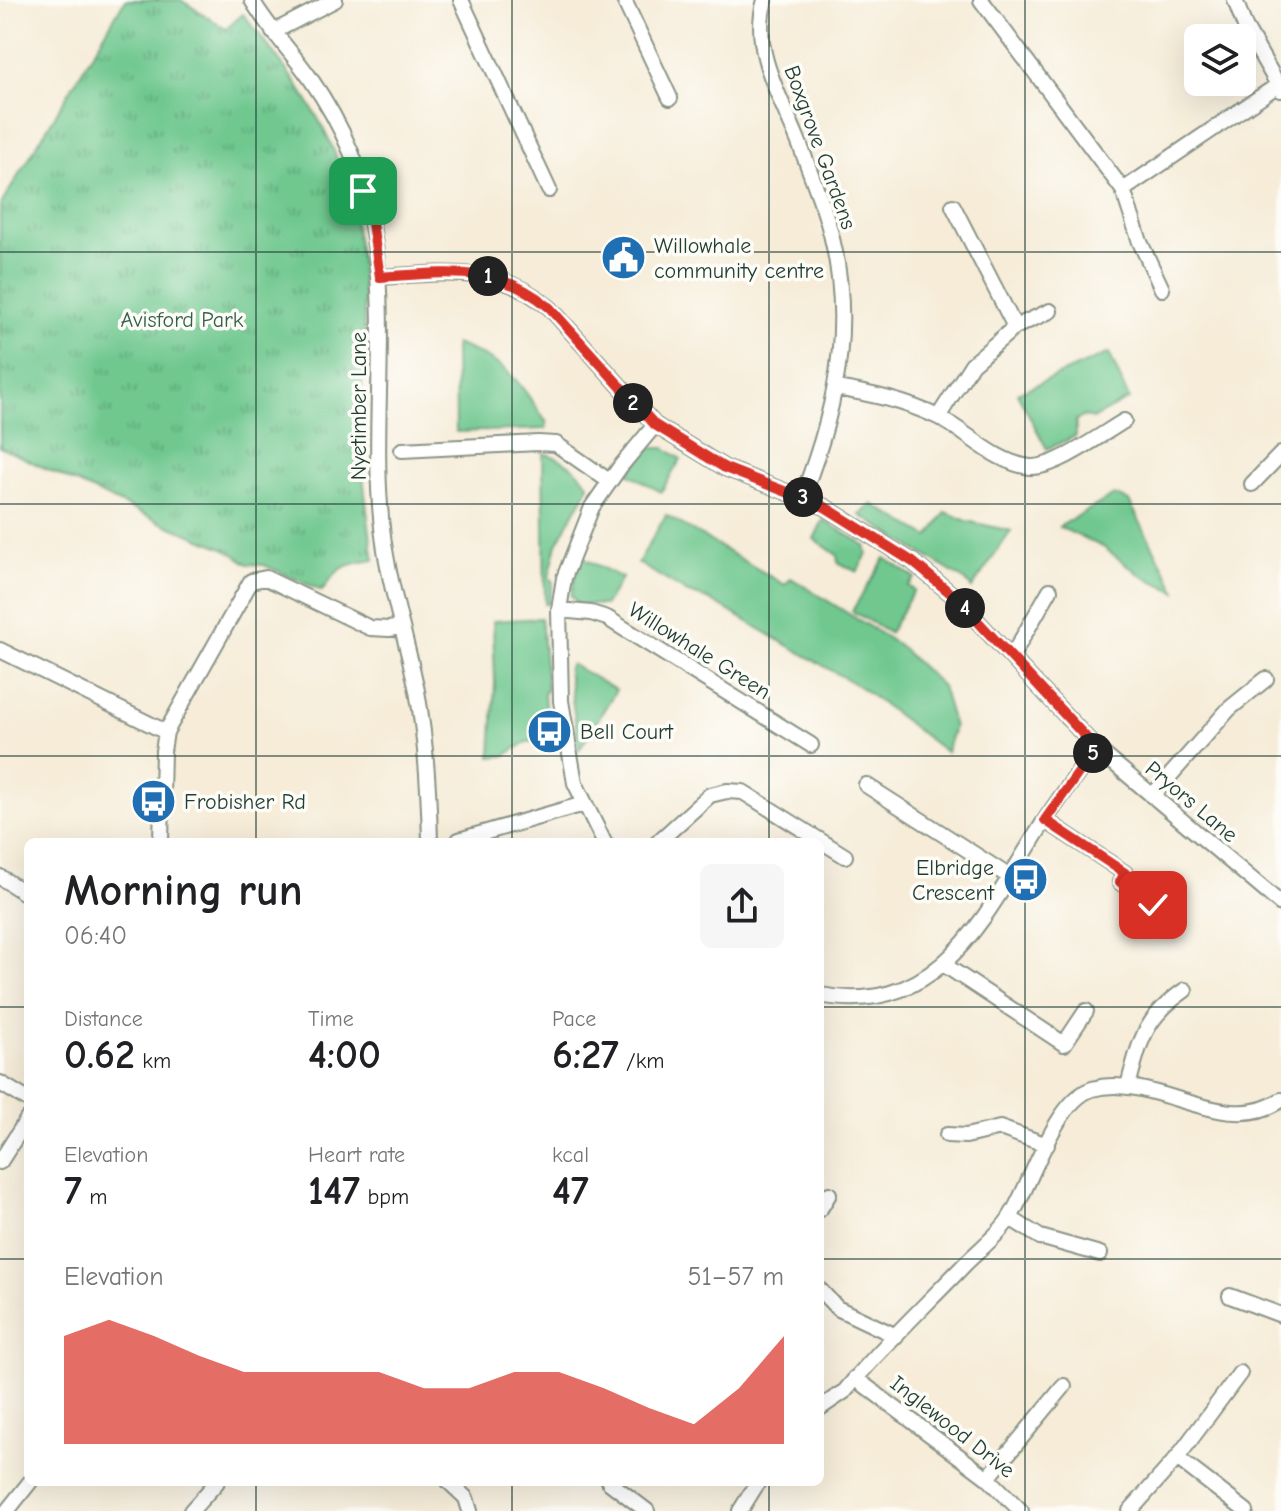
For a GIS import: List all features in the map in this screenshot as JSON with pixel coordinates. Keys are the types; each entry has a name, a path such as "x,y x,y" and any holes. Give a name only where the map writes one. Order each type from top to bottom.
{"street":[{"name":"Nyetimber Lane","path":"252,0 333,114 351,154 372,223 380,277 380,498 384,542 426,750 430,838"},
{"path":"273,32 335,0"},
{"path":"461,0 549,190"},
{"path":"624,0 670,98"},
{"name":"Boxgrove Gardens","path":"765,0 761,45 772,82 824,209 836,258 841,343 836,388 817,460 802,497"},
{"path":"981,0 1123,190 1140,242 1162,289"},
{"path":"1123,190 1279,88 1245,27 1235,0"},
{"path":"953,206 1015,327"},
{"name":"Pryors Lane","path":"380,277 478,274 516,285 534,294 655,425 725,468 825,507 913,562 955,597 1096,748 1281,904"},
{"path":"938,417 972,364 1015,327 1050,311"},
{"path":"836,388 885,396 938,417 1003,459 1032,467 1055,461 1124,421"},
{"path":"602,838 575,783 561,701 559,610 564,578 576,541 592,507 655,425"},
{"path":"402,450 556,444 609,481"},
{"path":"1252,484 1281,454"},
{"path":"161,838 166,732 247,584 253,579 266,578 370,628 401,627"},
{"path":"1012,656 1050,590"},
{"name":"Willowhale Green","path":"559,610 607,618 811,745"},
{"path":"0,650 166,732"},
{"path":"1152,796 1229,709 1266,679"},
{"path":"824,998 879,997 915,985 943,964 972,935 1045,820 1096,748"},
{"path":"866,785 1010,877"},
{"path":"662,838 710,795 727,791 743,792 816,838"},
{"path":"466,838 584,804"},
{"path":"1045,820 1125,873 1120,882 1153,905"},
{"path":"824,843 845,856"},
{"path":"0,877 24,892"},
{"path":"943,964 1064,1044 1086,1011"},
{"path":"1128,1086 1147,1028 1163,1005 1185,990"},
{"path":"0,1083 24,1098"},
{"path":"824,1405 845,1391 1010,1218 1065,1112 1080,1095 1110,1084 1128,1086 1228,1112 1253,1111 1281,1100"},
{"path":"947,1135 966,1136 1000,1128 1047,1145"},
{"path":"0,1162 23,1138"},
{"path":"824,1202 829,1194"},
{"path":"1010,1218 1040,1237 1100,1254"},
{"path":"824,1294 837,1308 896,1336"},
{"path":"1230,1296 1281,1315"},
{"path":"1130,1511 1177,1458 1240,1373"},
{"name":"Inglewood Drive","path":"855,1378 988,1478 1021,1511"},
{"path":"988,1478 1064,1386"},
{"path":"1177,1458 1246,1511"},
{"path":"7,1511 27,1486"},
{"path":"191,1511 213,1486"},
{"path":"453,1486 466,1498 470,1511"},
{"path":"614,1486 647,1511"},
{"path":"740,1511 756,1486"}],"green space":[{"name":"Avisford Park","path":"125,0 181,0 226,29 243,14 311,106 332,146 346,184 362,275 361,445 374,560 344,568 333,576 322,591 264,565 248,564 226,549 164,524 0,447 0,206"},
{"path":"455,344 487,358 509,373 547,423 546,429 456,432"},
{"path":"1109,353 1129,399 1092,419 1085,416 1076,420 1076,436 1047,449 1017,393"},
{"path":"651,448 665,448 681,459 661,492 628,473"},
{"path":"543,453 569,465 589,486 557,544 549,577 553,582 549,604 545,604"},
{"path":"1114,495 1129,501 1177,592 1142,576 1103,547 1059,527"},
{"path":"872,504 929,537 946,512 967,521 1011,531 972,588 966,581 860,515"},
{"path":"666,515 785,585 791,578 897,644 942,686 954,727 946,752 860,687 708,599 688,593 638,563"},
{"path":"823,520 865,545 867,554 857,572 838,562 837,555 814,539"},
{"path":"583,558 622,578 605,605 578,604 571,596 577,569"},
{"path":"885,558 915,578 908,586 914,590 889,633 852,611"},
{"path":"541,618 549,741 527,742 504,756 491,757 495,683 493,621"},
{"path":"571,664 616,690 579,750 568,669"}],"place":[{"name":"Willowhale community centre","path":"623,258"},
{"name":"Bell Court","path":"549,731"},
{"name":"Frobisher Rd","path":"153,801"},
{"name":"Elbridge Crescent","path":"1025,880"}],"route":[{"path":"363,191 372,223 380,277 478,274 497,278 534,294 655,425 725,468 825,507 913,562 955,597 1096,748 1045,820 1125,873 1120,882 1153,905"}]}
